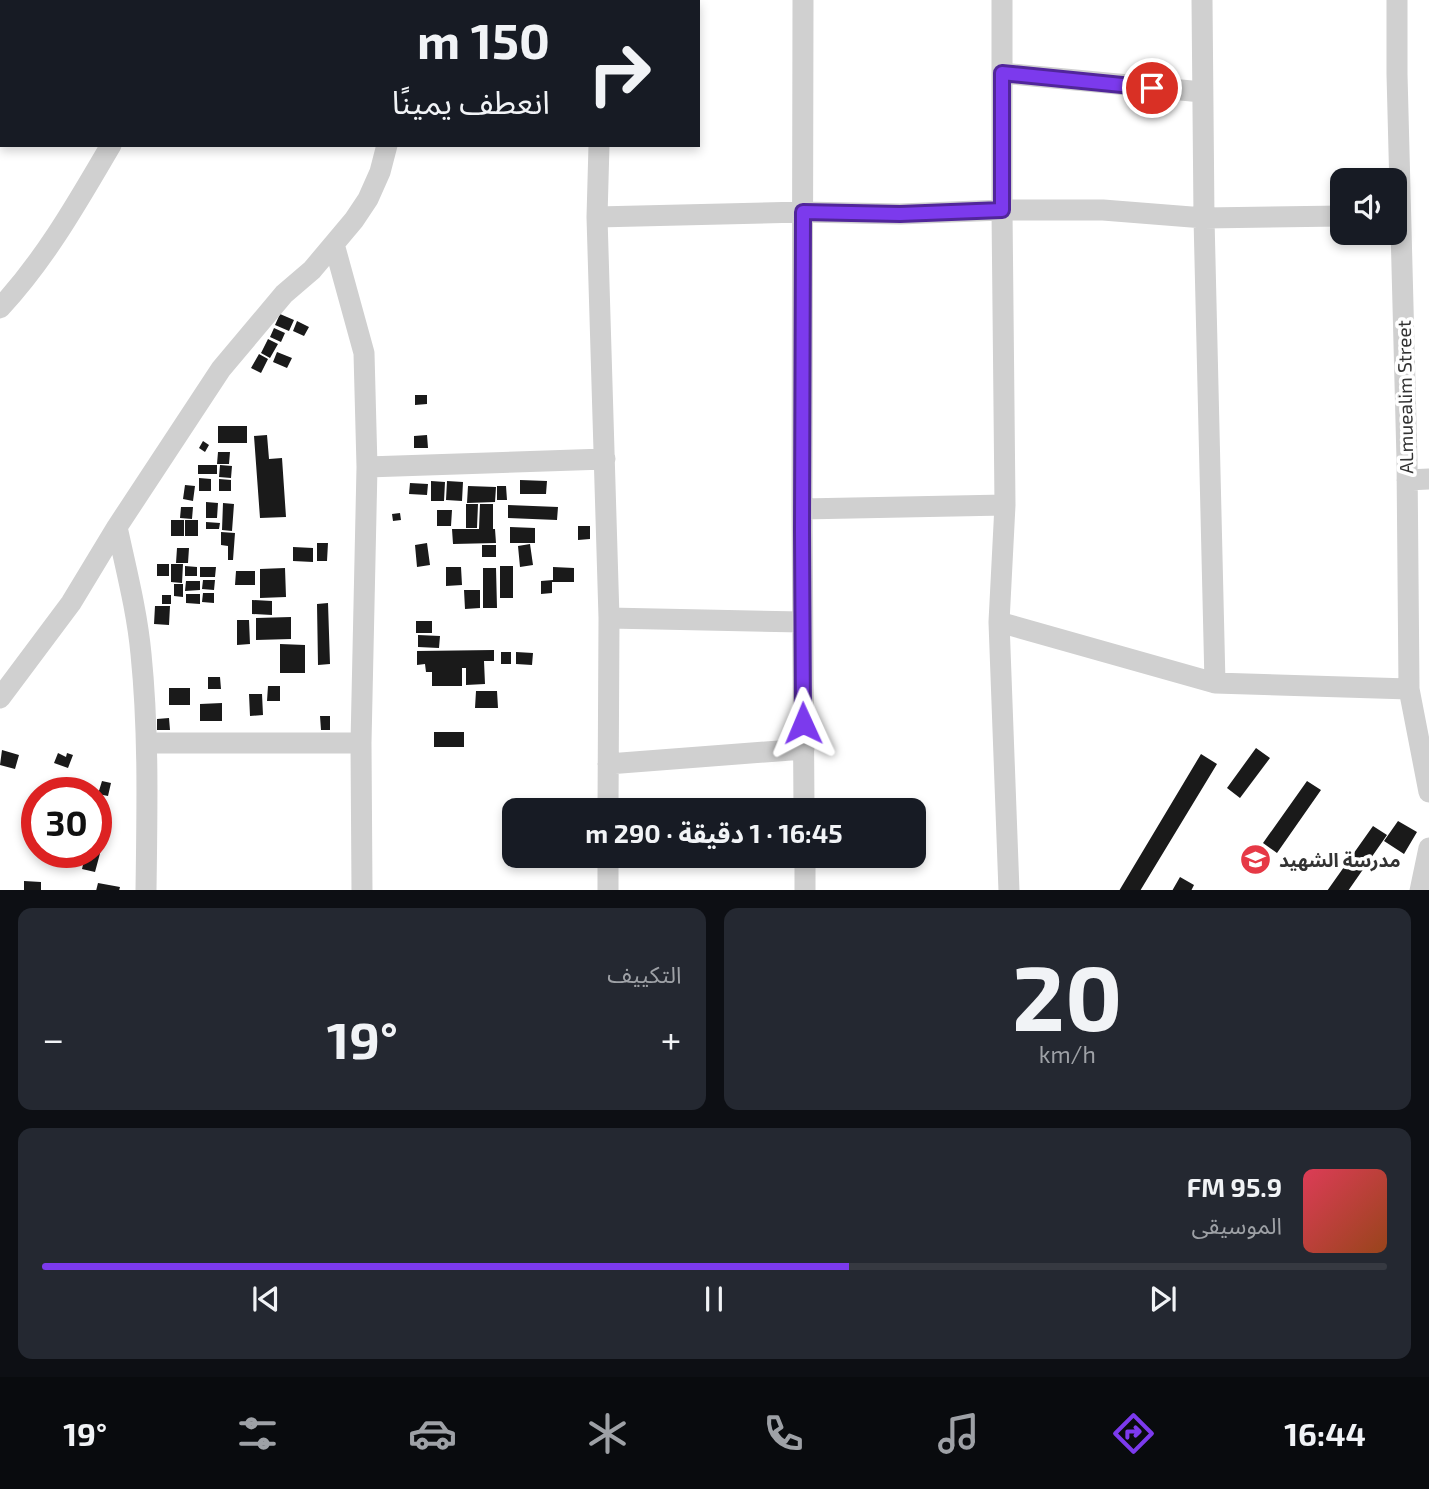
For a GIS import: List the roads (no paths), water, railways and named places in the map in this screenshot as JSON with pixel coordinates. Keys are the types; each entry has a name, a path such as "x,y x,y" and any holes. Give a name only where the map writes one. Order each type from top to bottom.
{"street":[{"path":"803,0 804,798"},
{"path":"1002,0 1005,505 999,622 1009,890"},
{"path":"1202,0 1204,218 1216,683"},
{"name":"ALmuealim Street","path":"1397,0 1397,168"},
{"path":"1002,73 1202,92"},
{"path":"0,308 21,285 59,233 110,147"},
{"path":"0,698 71,603 117,527 221,369 284,294 312,270 355,220 380,172 386,147"},
{"path":"599,147 597,217 609,618 608,798"},
{"path":"597,217 803,212 900,214 1002,210 1103,210 1204,218 1330,216"},
{"path":"334,244 364,353 368,467 361,743 362,890"},
{"name":"ALmuealim Street","path":"1399,245 1407,480 1409,690 1429,789"},
{"path":"368,467 605,459"},
{"path":"1407,480 1429,479"},
{"path":"802,509 1005,505"},
{"path":"117,527 133,597 148,743 146,890"},
{"path":"609,618 803,622"},
{"path":"999,622 1216,683 1409,690"},
{"path":"148,743 361,743"},
{"path":"608,764 804,749"},
{"path":"1420,890 1429,848"},
{"path":"608,868 608,890"},
{"path":"805,868 805,890"}],"place":[{"name":"مدرسة الشهيد","path":"1256,860"}]}
